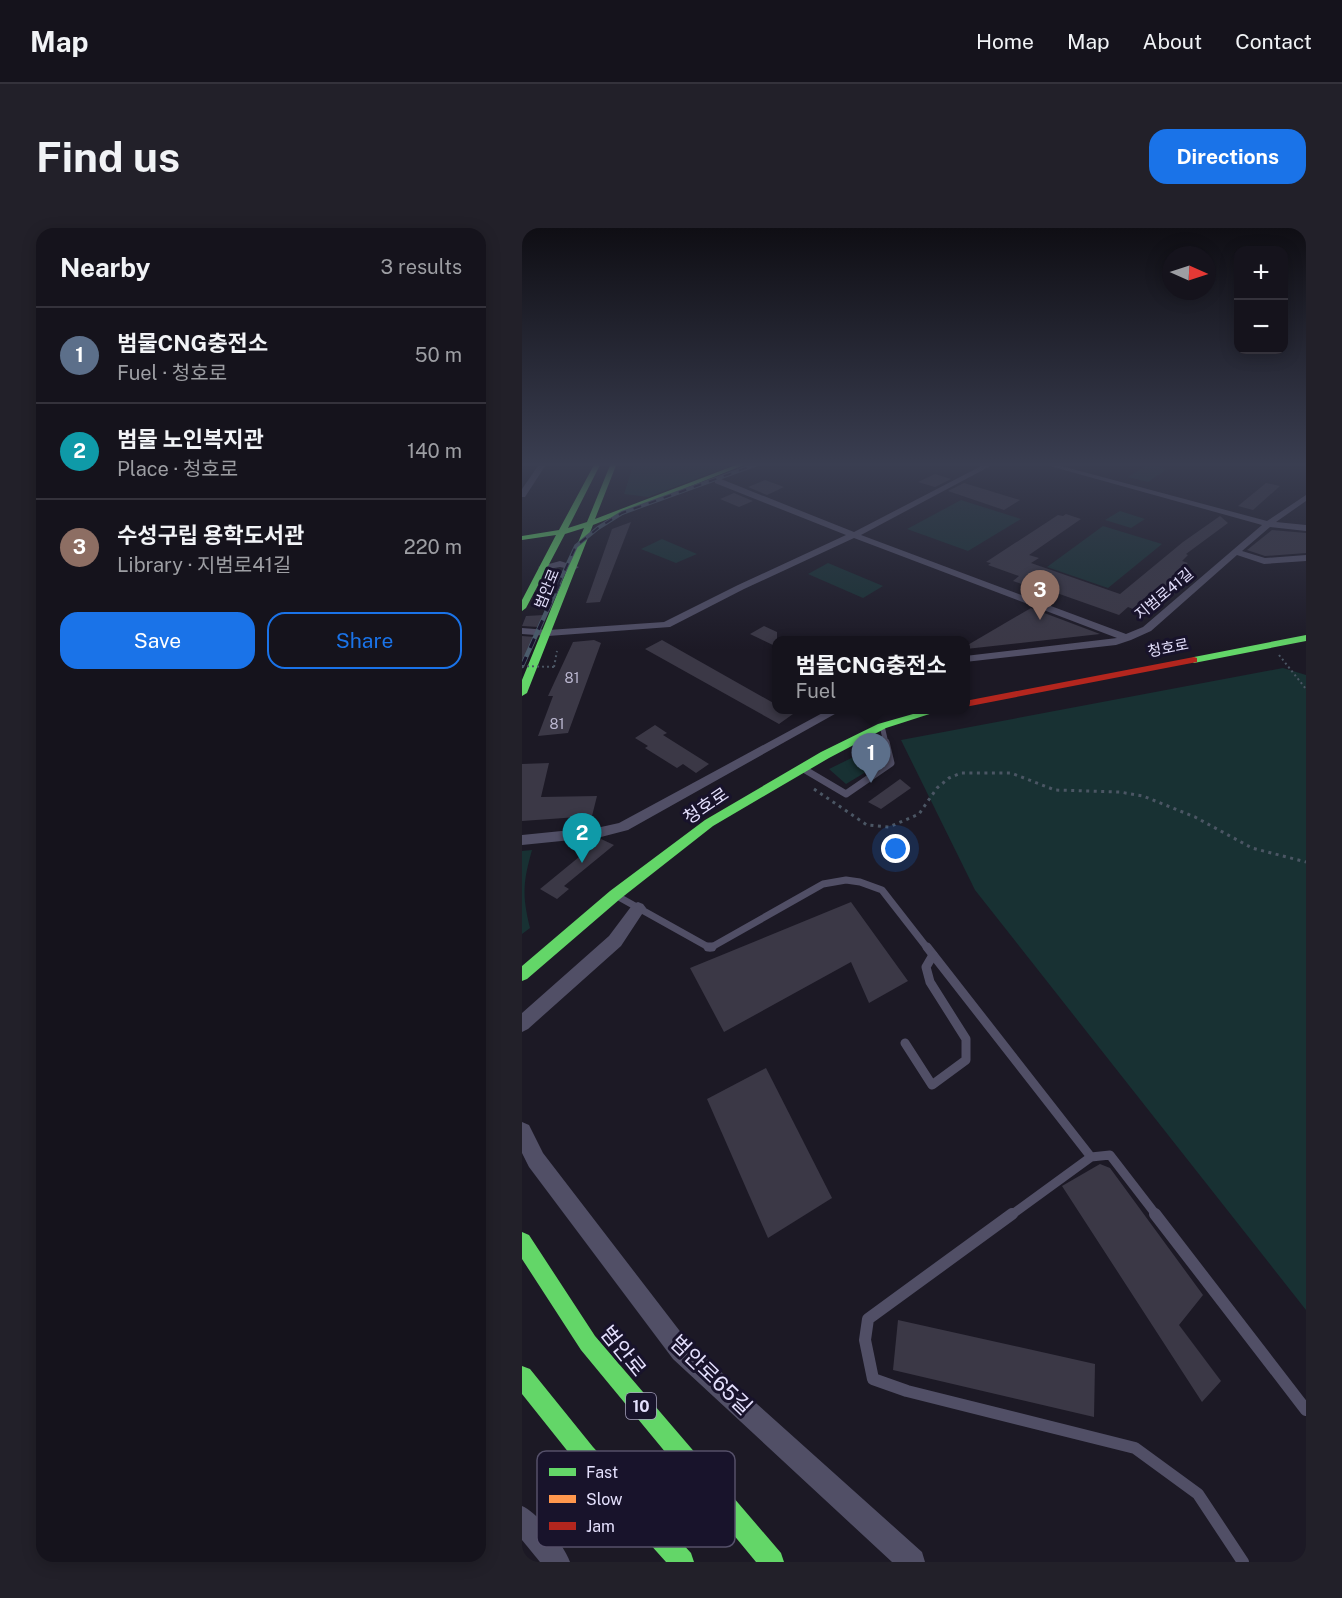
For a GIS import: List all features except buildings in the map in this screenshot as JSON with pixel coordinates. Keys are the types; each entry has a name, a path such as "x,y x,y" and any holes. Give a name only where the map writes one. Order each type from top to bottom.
{"main road":[{"path":"522,608 566,525"},
{"path":"522,538 588,526"},
{"name":"범안로","path":"522,693 548,633 588,526"},
{"name":"청호로","path":"970,703 1306,638"},
{"name":"청호로","path":"523,974 615,895 709,823 798,771 882,726 922,714"},
{"name":"범안로","path":"522,1242 588,1343 679,1451"},
{"path":"522,1377 582,1451"},
{"name":"범안로","path":"735,1518 772,1562"},
{"path":"668,1547 682,1562"}],"street":[{"name":"지범로41길","path":"833,525 1127,638 1148,629 1267,525"},
{"path":"522,631 548,633 666,625 873,525"},
{"path":"1280,525 1306,528"},
{"path":"1236,552 1264,561 1306,558"},
{"path":"543,567 560,564 574,567"},
{"path":"970,659 1116,642 1127,638"},
{"path":"522,840 601,832 623,827 830,714"},
{"path":"522,1024 615,941 638,908"},
{"name":"범안로65길","path":"522,1132 536,1160 681,1351 912,1562"},
{"path":"522,1519 537,1537"},
{"path":"545,1547 557,1562"}],"lane":[{"path":"798,771 846,794 891,763 882,726"},
{"path":"615,895 710,948 824,884 839,879 868,882 882,890 1091,1157"},
{"path":"905,1043 932,1085 966,1060 966,1039 930,982 927,967 933,955"},
{"path":"1243,1562 1198,1494 1135,1448 907,1391 873,1379 865,1340 868,1319 1091,1157 1110,1155 1306,1410"}],"path":[{"path":"1271,645 1306,689"},
{"path":"522,666 554,667 557,651"},
{"path":"798,771 821,795 867,825 890,827 919,814 937,788 949,778 961,773 1011,773 1055,790 1120,792 1143,796 1195,816 1252,848 1306,862"}],"green space":[{"path":"914,525 1011,525 968,551 907,529"},
{"path":"1103,526 1162,544 1108,588 1047,567"},
{"path":"662,539 697,554 676,563 641,549"},
{"path":"828,563 883,586 863,598 808,574"},
{"path":"1283,668 1306,675 1306,1310 975,890 901,740"},
{"path":"876,746 879,764 846,784 829,769"},
{"path":"532,850 525,889 530,928 522,934 522,851"}],"railway":[{"path":"558,585 576,546 602,525"},
{"path":"522,666 559,584"}],"traffic: fast":[{"path":"522,608 565,525"},
{"path":"522,538 563,532 585,525"},
{"path":"522,693 589,525"},
{"path":"1194,660 1306,638"},
{"path":"522,975 615,895 709,823 825,755 882,726 923,714"},
{"path":"522,1242 588,1343 679,1451"},
{"path":"522,1377 582,1451"},
{"path":"735,1518 772,1562"},
{"path":"668,1547 682,1562"}],"traffic: jam":[{"path":"970,703 1194,660"}],"place":[{"name":"수성구립 용학도서관","path":"1040,620"},
{"name":"범물CNG충전소","path":"871,783"},
{"name":"범물 노인복지관","path":"582,863"}]}
